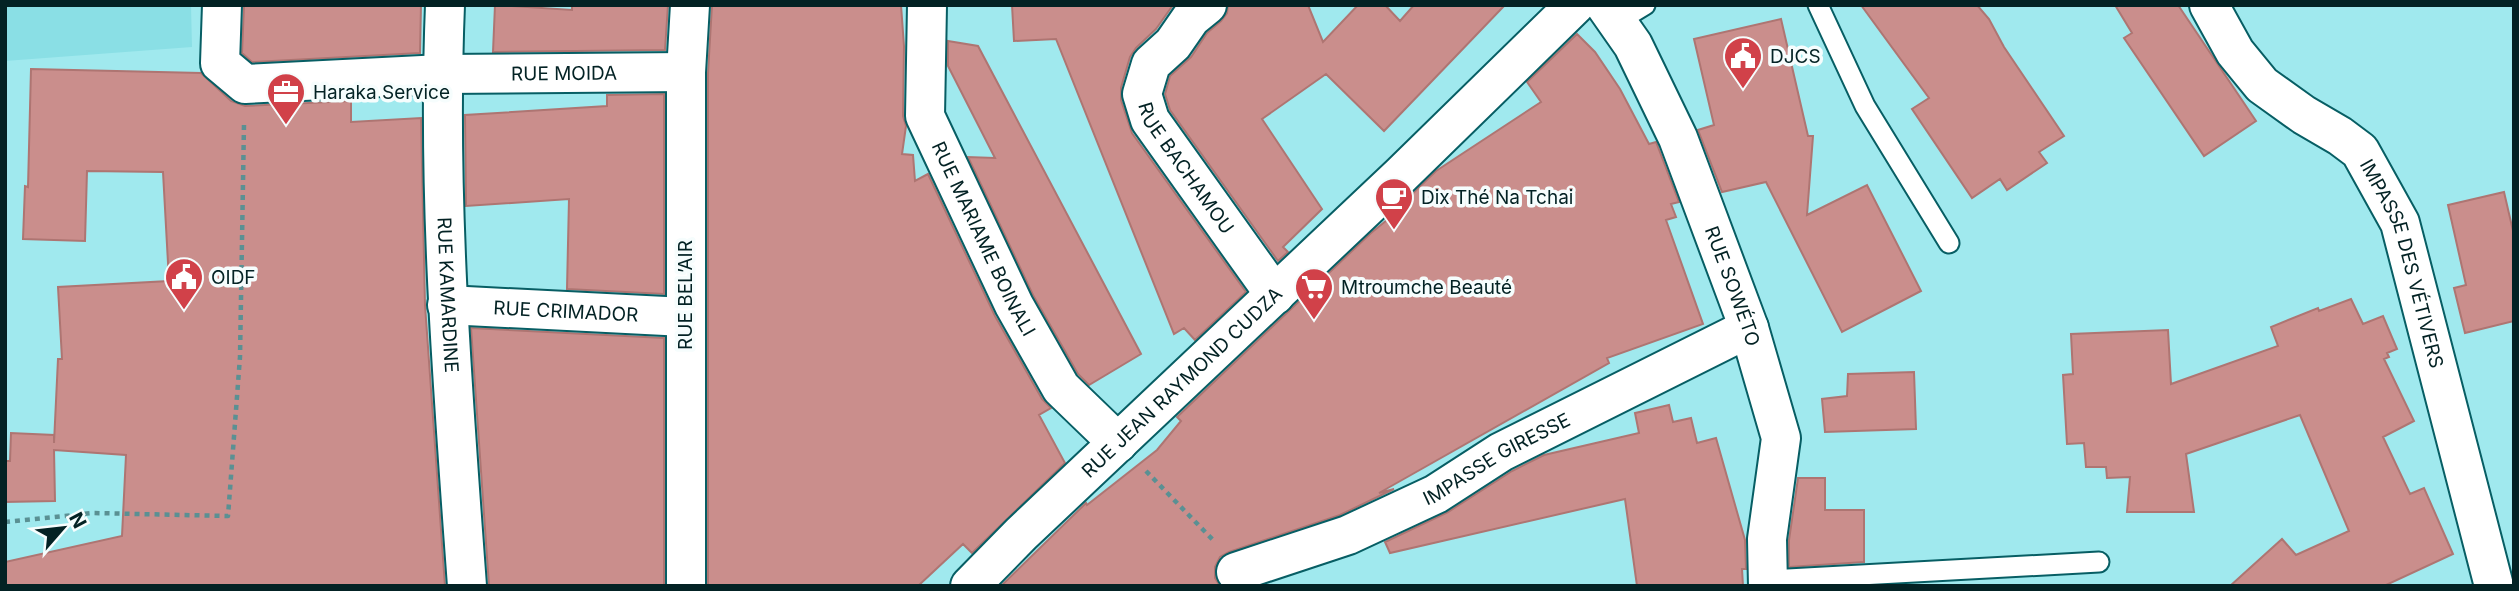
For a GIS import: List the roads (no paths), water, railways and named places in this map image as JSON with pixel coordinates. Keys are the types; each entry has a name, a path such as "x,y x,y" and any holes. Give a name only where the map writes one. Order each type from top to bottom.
{"street":[{"name":"RUE MOIDA","path":"222,5 220,62 245,84 442,74 685,72"},
{"name":"RUE KAMARDINE","path":"445,5 442,74 447,306 467,586"},
{"name":"RUE BEL’AIR","path":"686,586 685,72 690,5"},
{"name":"RUE MARIAME BOINALI","path":"927,5 925,116 1014,305 1061,388 1118,443"},
{"name":"RUE BACHAMOU","path":"1207,5 1191,18 1173,44 1152,64 1142,93 1150,120 1275,295"},
{"name":"RUE JEAN RAYMOND CUDZA","path":"970,586 1021,534 1275,295 1575,5"},
{"name":"IMPASSE DES VÉTIVERS","path":"2209,5 2235,52 2262,85 2360,151 2400,223 2494,586"},
{"name":"RUE SOWÉTO","path":"1622,11 1633,45 1678,138 1749,328 1782,438 1767,539 1768,583"},
{"name":"RUE CRIMADOR","path":"447,306 685,317"},
{"name":"IMPASSE GIRESSE","path":"1227,559 1348,535 1436,494 1501,452 1749,328"}],"lane":[{"path":"1818,5 1865,106 1949,243"},
{"path":"1768,583 2099,562"}],"place":[{"name":"DJCS","path":"1743,90"},
{"name":"Haraka Service","path":"286,126"},
{"name":"Dix Thé Na Tchai","path":"1394,231"},
{"name":"OIDF","path":"184,311"},
{"name":"Mtroumche Beauté","path":"1314,321"}]}
